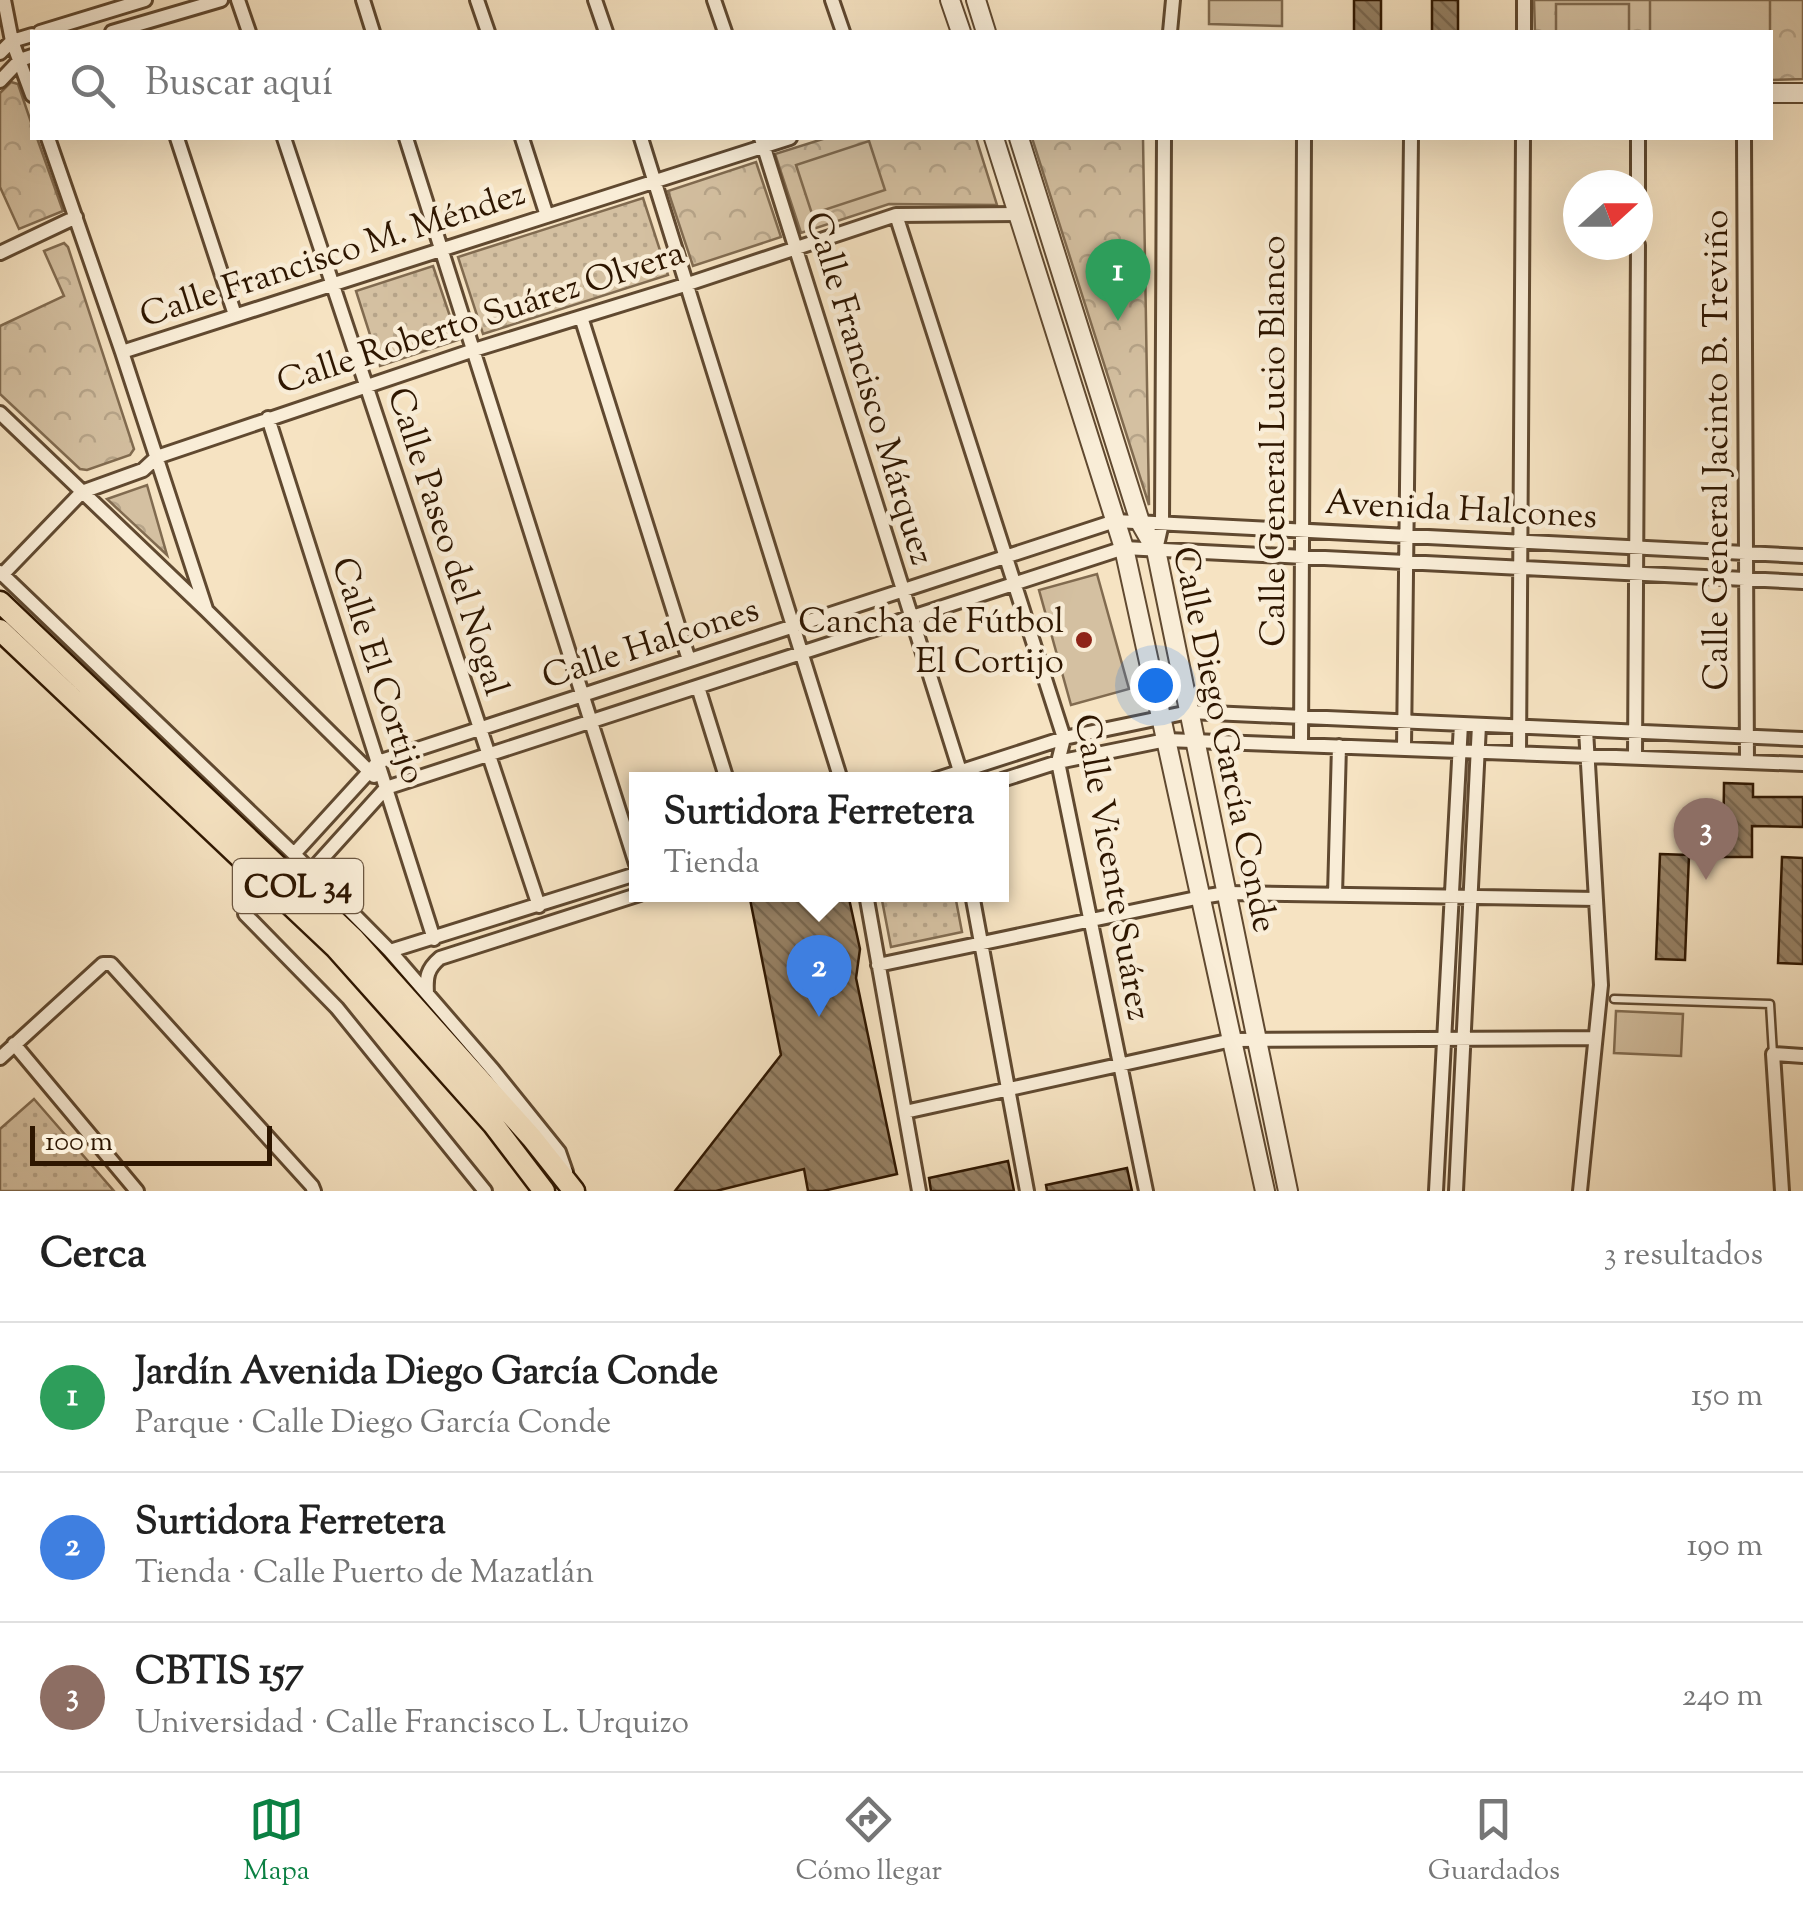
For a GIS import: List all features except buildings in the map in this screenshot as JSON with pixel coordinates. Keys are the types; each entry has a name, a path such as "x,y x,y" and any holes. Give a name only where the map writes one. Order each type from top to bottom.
{"main road":[{"name":"COL 34","path":"0,602 353,938 575,1189"},
{"name":"COL 34","path":"0,630 336,948 493,1124 544,1191"}],"street":[{"path":"4,0 12,41 26,58 30,83"},
{"path":"45,30 101,6 140,2 142,28 221,0"},
{"path":"238,0 248,30"},
{"path":"362,0 372,30"},
{"path":"478,0 487,30"},
{"path":"596,0 605,30"},
{"path":"714,0 724,30"},
{"path":"832,0 842,30"},
{"path":"950,0 960,30"},
{"path":"976,0 985,30"},
{"path":"1170,30 1173,0"},
{"path":"1524,0 1524,30"},
{"path":"0,53 12,41 30,36"},
{"path":"0,81 26,58"},
{"path":"1773,93 1803,92"},
{"path":"49,140 206,610"},
{"path":"178,140 235,316"},
{"name":"Calle Paseo del Nogal","path":"285,140 539,906"},
{"path":"407,140 629,842"},
{"path":"523,140 547,216"},
{"path":"642,140 838,772"},
{"name":"Calle Diego García Conde","path":"995,140 1124,548 1265,1191"},
{"name":"Calle Diego García Conde","path":"1020,140 1140,522 1156,550 1288,1191"},
{"path":"1156,550 1162,523 1164,140"},
{"name":"Calle General Lucio Blanco","path":"1301,744 1304,140"},
{"path":"1404,748 1411,140"},
{"path":"1519,753 1523,140"},
{"path":"1638,140 1638,170"},
{"name":"Calle General Jacinto B. Treviño","path":"1744,140 1747,761"},
{"name":"Calle Francisco M. Méndez","path":"122,352 655,181 762,142"},
{"name":"Calle Francisco Márquez","path":"762,142 960,772"},
{"name":"Calle Roberto Suárez Olvera","path":"1,574 82,492 143,470 157,457 474,350 896,215 1018,214"},
{"name":"Calle Vicente Suárez","path":"896,215 1064,738 1058,762 1146,1191"},
{"path":"0,253 76,217"},
{"path":"1635,757 1638,260"},
{"path":"581,318 689,660"},
{"path":"0,413 373,767 386,788"},
{"name":"Calle El Cortijo","path":"268,418 373,767"},
{"name":"Avenida Halcones","path":"1115,520 1803,556"},
{"name":"Calle Halcones","path":"294,854 373,767 1115,520"},
{"name":"Avenida Halcones","path":"1124,548 1803,582"},
{"name":"Calle Halcones","path":"311,871 386,788 1124,548"},
{"path":"1,574 390,951 560,1152 575,1189"},
{"path":"698,687 725,772"},
{"path":"960,772 1064,738 1189,712 1803,739"},
{"path":"1436,1191 1461,724"},
{"path":"1456,1191 1479,725"},
{"path":"1580,1191 1601,984 1586,730"},
{"path":"1009,778 1058,762 1166,740 1803,764"},
{"path":"1335,895 1339,746"},
{"name":"Calle El Cortijo","path":"386,788 434,939"},
{"path":"390,951 629,876"},
{"path":"878,964 1226,893 1596,899"},
{"path":"427,993 430,966 440,958 629,898"},
{"path":"867,902 919,1191"},
{"path":"973,902 1026,1191"},
{"path":"245,914 336,1008 486,1191"},
{"path":"0,1058 102,964 111,964 314,1191"},
{"path":"905,1112 1232,1040 1595,1038"},
{"path":"14,1044 137,1191"},
{"path":"1782,1191 1773,1054 1803,1056"}],"lane":[{"path":"1614,999 1770,1004 1773,1054"}],"green space":[{"path":"1209,0 1282,0 1282,26 1209,24"},
{"path":"1534,0 1803,0 1803,79 1773,80 1773,30 1535,30"},
{"path":"1650,0 1770,0 1770,30 1650,30"},
{"path":"1556,4 1629,4 1629,30 1556,30"},
{"path":"11,82 18,84 30,119 30,140 38,140 63,211 19,229 0,187 0,93"},
{"path":"820,140 977,140 997,205 889,204 801,233 775,154"},
{"path":"1033,140 1143,140 1149,505"},
{"path":"869,141 885,190 812,214 796,165"},
{"path":"756,162 781,237 693,266 668,191"},
{"path":"643,198 668,275 483,334 458,257"},
{"path":"64,243 134,449 130,455 87,470 80,469 0,394 0,326 64,296 44,251"},
{"path":"433,266 458,340 380,366 356,291"},
{"path":"147,485 167,555 107,499"},
{"name":"Cancha de Fútbol El Cortijo","path":"1097,574 1129,689 1071,705 1039,590"},
{"path":"882,902 956,902 962,932 891,947"},
{"path":"1616,1011 1683,1014 1681,1056 1614,1053"},
{"path":"34,1099 114,1191 0,1191 0,1129"}],"place":[{"name":"Jardín Avenida Diego García Conde","path":"1118,321"},
{"name":"Cancha de Fútbol El Cortijo","path":"1084,640"},
{"name":"CBTIS 157","path":"1706,880"},
{"name":"Surtidora Ferretera","path":"819,1017"}]}
